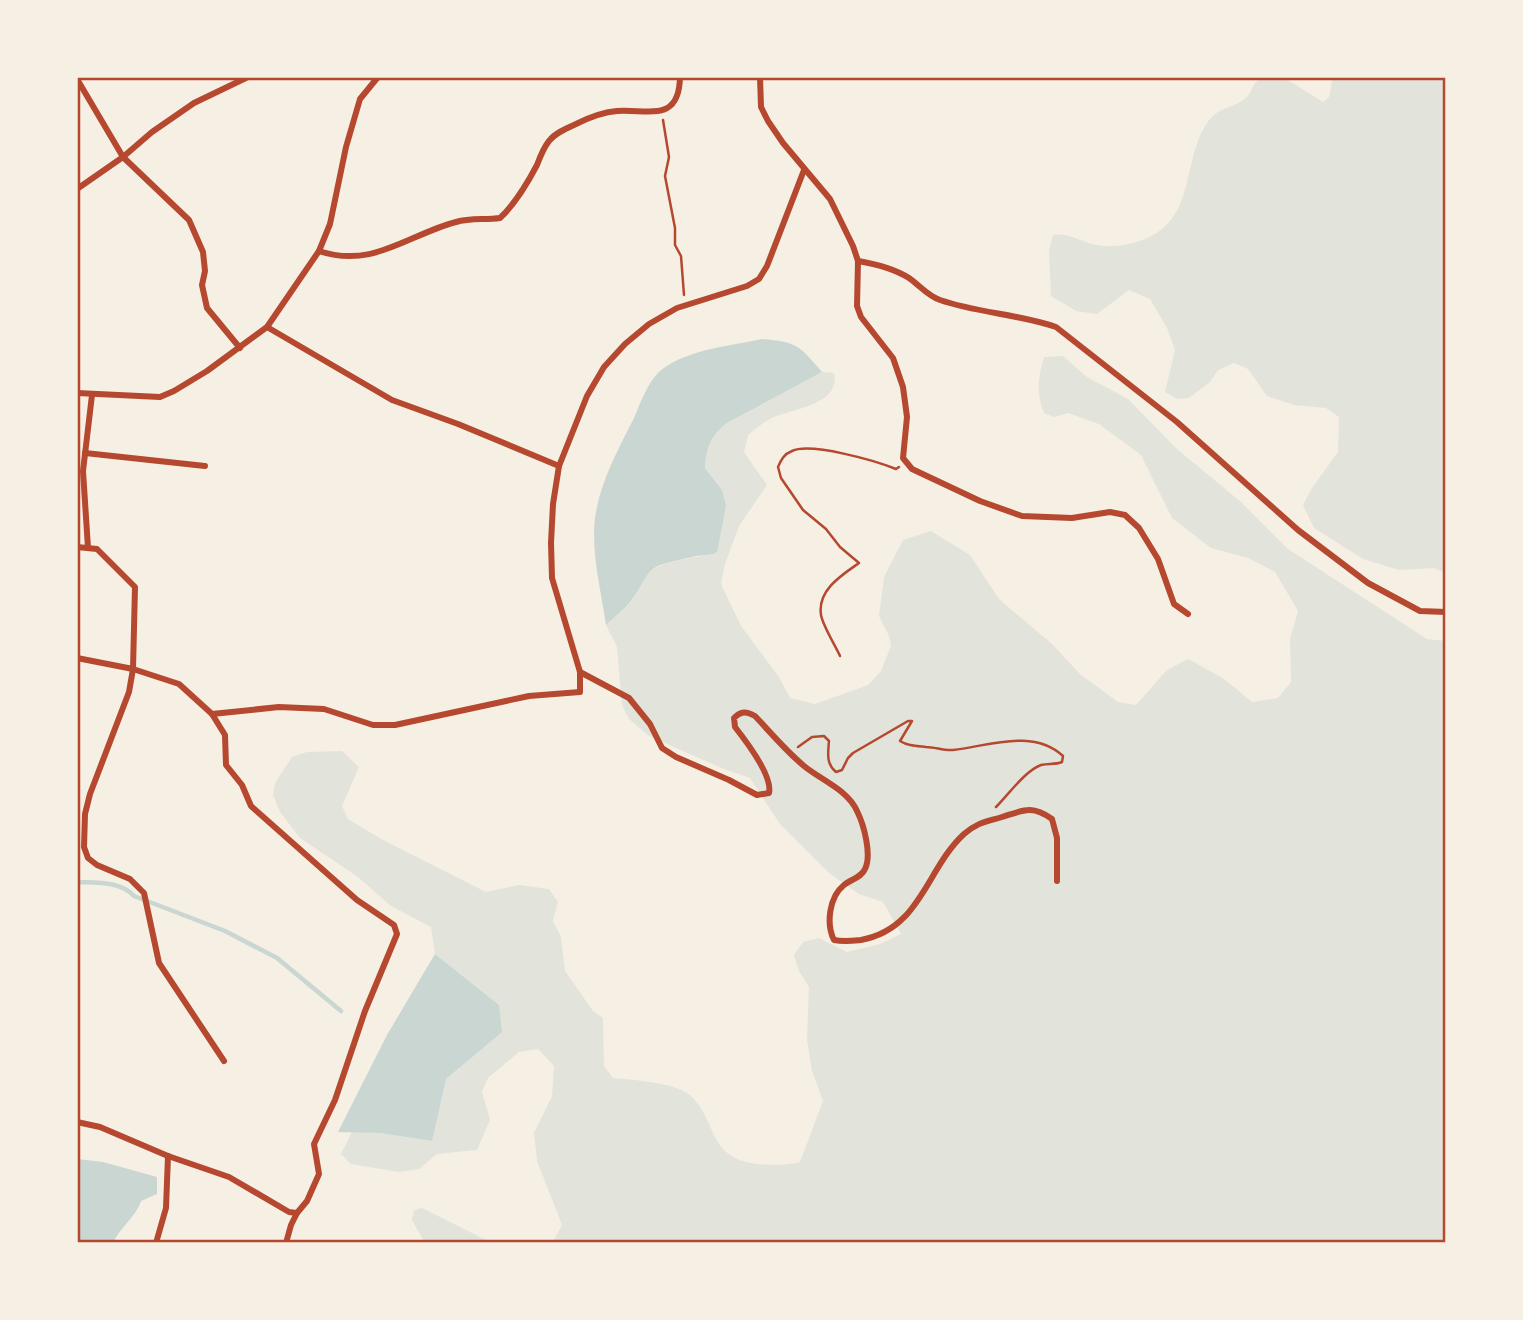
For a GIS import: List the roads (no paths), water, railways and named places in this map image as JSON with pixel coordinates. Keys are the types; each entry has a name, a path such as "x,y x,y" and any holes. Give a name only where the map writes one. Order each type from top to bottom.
{"street":[{"path":"77,189 194,103 248,77"},
{"path":"77,393 160,397 174,391 240,348 267,327 319,251 330,225 346,147 360,99 378,77"},
{"path":"319,251 352,257 371,254 457,221 500,218 526,187 549,141 559,133 603,114 617,111 662,111 671,106 677,96 680,77"},
{"path":"760,77 761,107 768,121 830,200 853,246 858,261 856,306 861,317 893,358 903,387 907,417 902,449 906,463 912,469 980,501 1022,516 1072,518 1111,512 1125,515 1139,528 1158,559 1174,604 1188,614"},
{"path":"77,79 122,157 189,220 203,251 205,271 202,285 207,309 240,348"},
{"path":"212,714 279,707 324,709 373,725 395,725 529,696 580,692 580,672 552,578 553,504 559,466 587,396 604,367 625,344 649,324 686,305 747,286 759,279 804,170"},
{"path":"858,261 879,264 908,278 936,299 979,312 1038,321 1056,327 1177,422 1298,530 1368,583 1420,611 1446,612"},
{"path":"267,327 392,400 559,466"},
{"path":"88,548 83,471 92,395"},
{"path":"85,453 205,466"},
{"path":"77,547 97,549 135,587 133,668 129,692 90,794 85,814 84,847 88,858 97,866 130,878 144,893 159,963 224,1061"},
{"path":"77,658 133,668 179,684 212,714 225,735 226,765 242,785 251,806 357,900 394,925 397,934 365,1011 335,1100 314,1144 319,1174 307,1202 297,1213 286,1243"},
{"path":"580,672 629,698 650,724 662,748 676,757 757,795 769,793 766,775 736,727 734,718 739,713 747,712 755,716 791,755 850,799 862,825 868,859 861,875 842,886 836,897 829,917 829,930 834,940 843,942 872,938 890,930 921,898 953,846 965,833 983,820 1000,818 1022,809 1040,811 1052,819 1057,838 1057,881"},
{"path":"77,1122 100,1127 168,1156 229,1177 289,1212 297,1213"},
{"path":"156,1243 166,1208 168,1156"}],"waterway":[{"path":"77,882 115,885 134,896 225,931 277,958 341,1011"}]}
